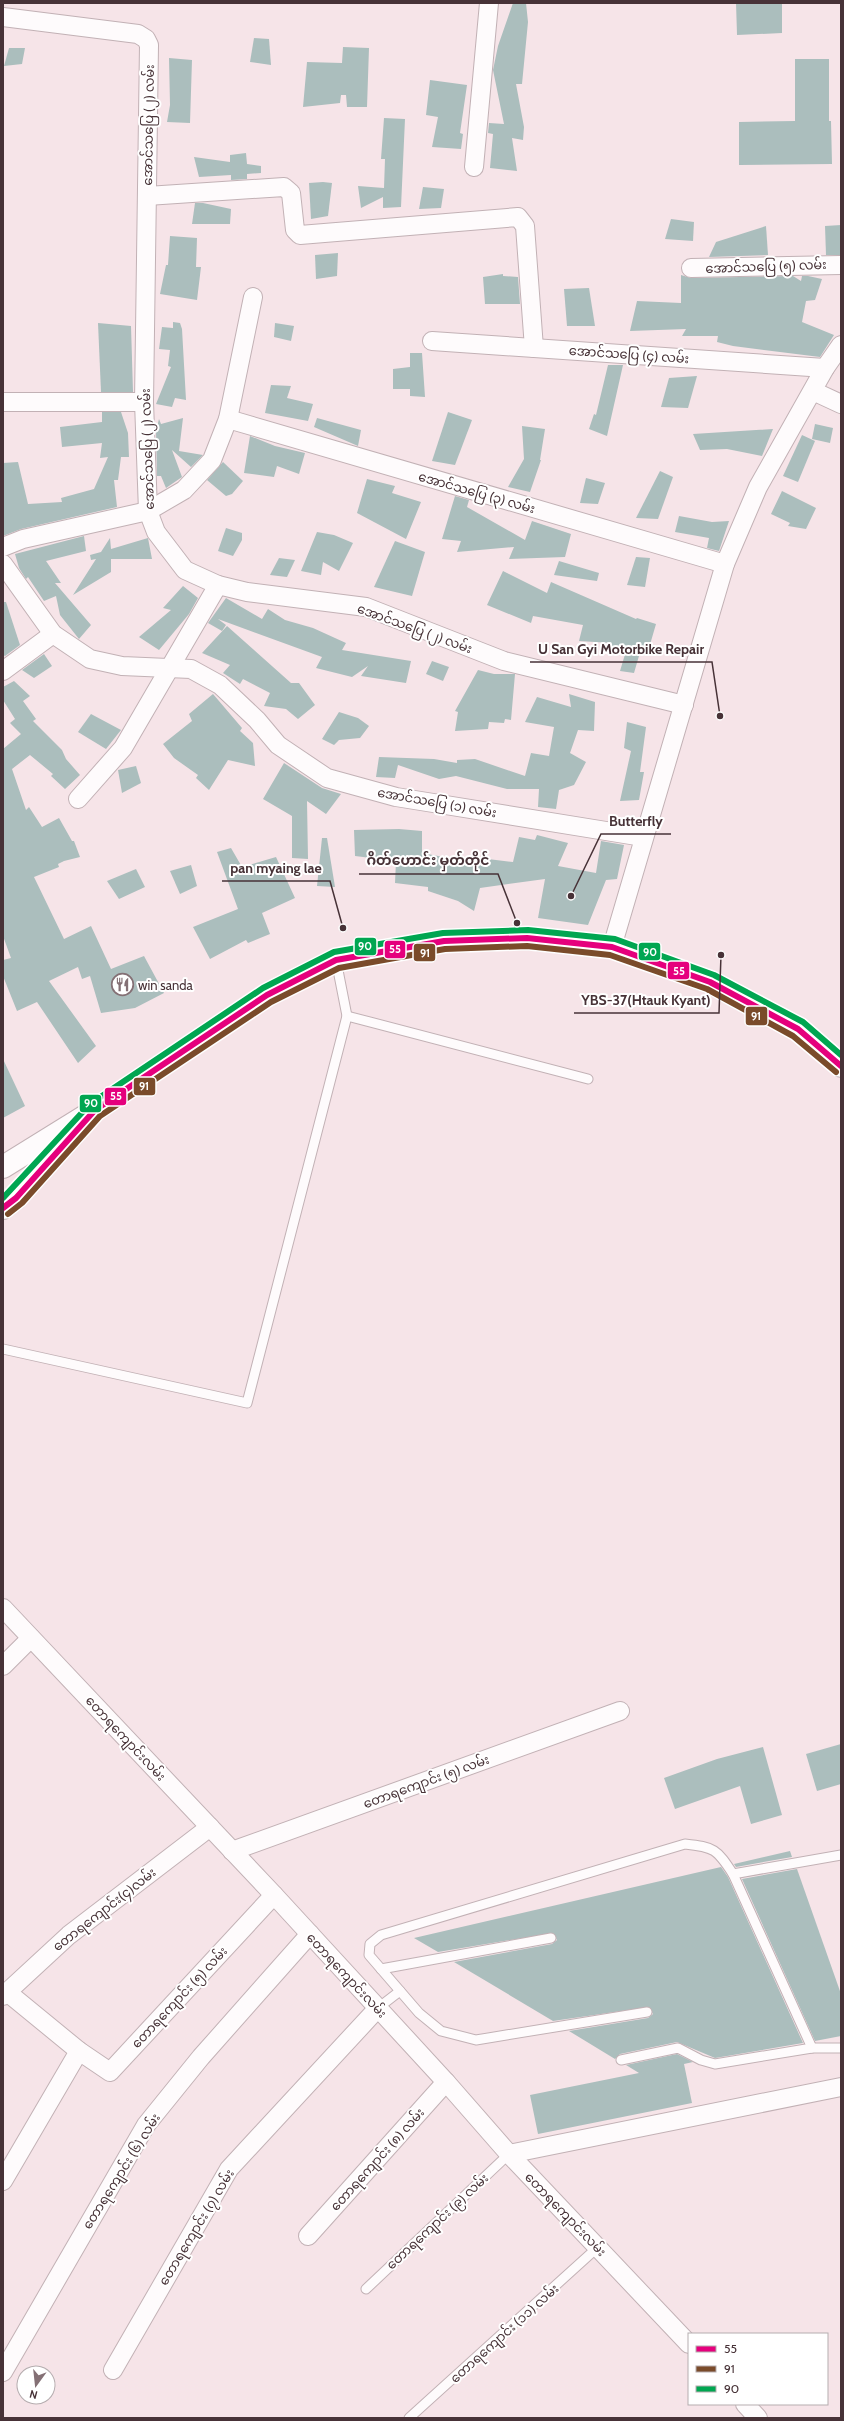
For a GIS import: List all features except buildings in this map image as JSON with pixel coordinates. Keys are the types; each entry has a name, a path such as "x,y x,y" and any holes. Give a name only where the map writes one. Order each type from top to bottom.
{"highway":[{"path":"3,1167 95,1110 267,995 336,960 444,941 528,938 612,947 710,982 798,1029 841,1066"},
{"path":"3,1208 16,1198 95,1110"}],"street":[{"path":"474,167 489,3"},
{"name":"အောင်သပြေ (၂) လမ်း","path":"3,17 138,34 146,39 149,45 144,402 148,511 156,532 185,570 218,585 247,592 366,607 504,661 684,705"},
{"path":"147,196 284,187 291,193 295,230 300,234 306,235 518,217 525,226 534,348"},
{"name":"အောင်သပြေ (၅) လမ်း","path":"690,268 841,265"},
{"path":"3,547 23,539 148,511 184,490 212,460 228,419 253,297"},
{"name":"အောင်သပြေ (၄) လမ်း","path":"432,341 825,368"},
{"path":"612,947 643,837 684,705 725,564 758,487 825,368 841,345"},
{"path":"812,391 841,404"},
{"path":"3,402 144,402"},
{"name":"အောင်သပြေ (၃) လမ်း","path":"228,419 725,564"},
{"name":"အောင်သပြေ (၁) လမ်း","path":"3,564 53,634 90,660 122,666 191,669 220,685 257,720 278,745 327,778 396,797 643,837"},
{"path":"78,799 123,748 218,585"},
{"path":"3,671 53,634"},
{"name":"တောရကျောင်းလမ်း","path":"3,1608 274,1895 446,2082 509,2154 688,2343"},
{"path":"3,1666 31,1638"},
{"name":"တောရကျောင်း (၅) လမ်း","path":"232,1851 620,1712"},
{"name":"တောရကျောင်း(၄)လမ်း","path":"5,1994 69,1935 210,1827"},
{"name":"တောရကျောင်း (၅) လမ်း","path":"5,1994 79,2051 110,2072 274,1895"},
{"name":"တောရကျောင်း (၆) လမ်း","path":"3,2372 146,2125 201,2057 310,1934"},
{"name":"တောရကျောင်း (၇) လမ်း","path":"113,2370 229,2169 378,2008"},
{"path":"3,2181 79,2051"},
{"name":"တောရကျောင်း (၈) လမ်း","path":"308,2236 446,2082"},
{"path":"509,2154 841,2087"},
{"path":"746,2405 758,2418"}],"lane":[{"path":"3,1348 248,1403 347,1016 336,960"},
{"path":"347,1016 588,1079"},
{"path":"647,2012 476,2040 441,2031 419,2013 369,1955 370,1944 381,1935 685,1844 709,1846 720,1854 733,1874 812,2048"},
{"path":"733,1874 841,1855"},
{"path":"381,1969 551,1938"},
{"path":"378,2008 400,1991"},
{"path":"621,2060 678,2048 701,2060 715,2064 812,2048 841,2048"},
{"name":"တောရကျောင်း (၉) လမ်း","path":"366,2289 509,2154"},
{"name":"တောရကျောင်း (၁၁) လမ်း","path":"409,2418 598,2247"}],"transit line":[{"name":"90","path":"3,1198 90,1104 263,988 334,952 443,933 528,930 615,939 714,975 803,1022 841,1055"},
{"name":"55","path":"3,1208 16,1198 95,1110 267,995 336,960 444,941 527,938 612,947 710,982 798,1029 841,1066"},
{"name":"91","path":"8,1214 22,1203 100,1116 271,1002 339,968 445,949 527,946 610,955 707,989 793,1036 836,1072"}],"place":[{"name":"U San Gyi Motorbike Repair","path":"720,716"},
{"name":"Butterfly","path":"571,896"},
{"name":"ဂိတ်ဟောင်း မှတ်တိုင်","path":"517,923"},
{"name":"pan myaing lae","path":"343,928"},
{"name":"YBS-37(Htauk Kyant)","path":"721,955"},
{"name":"win sanda","path":"123,985"}]}
